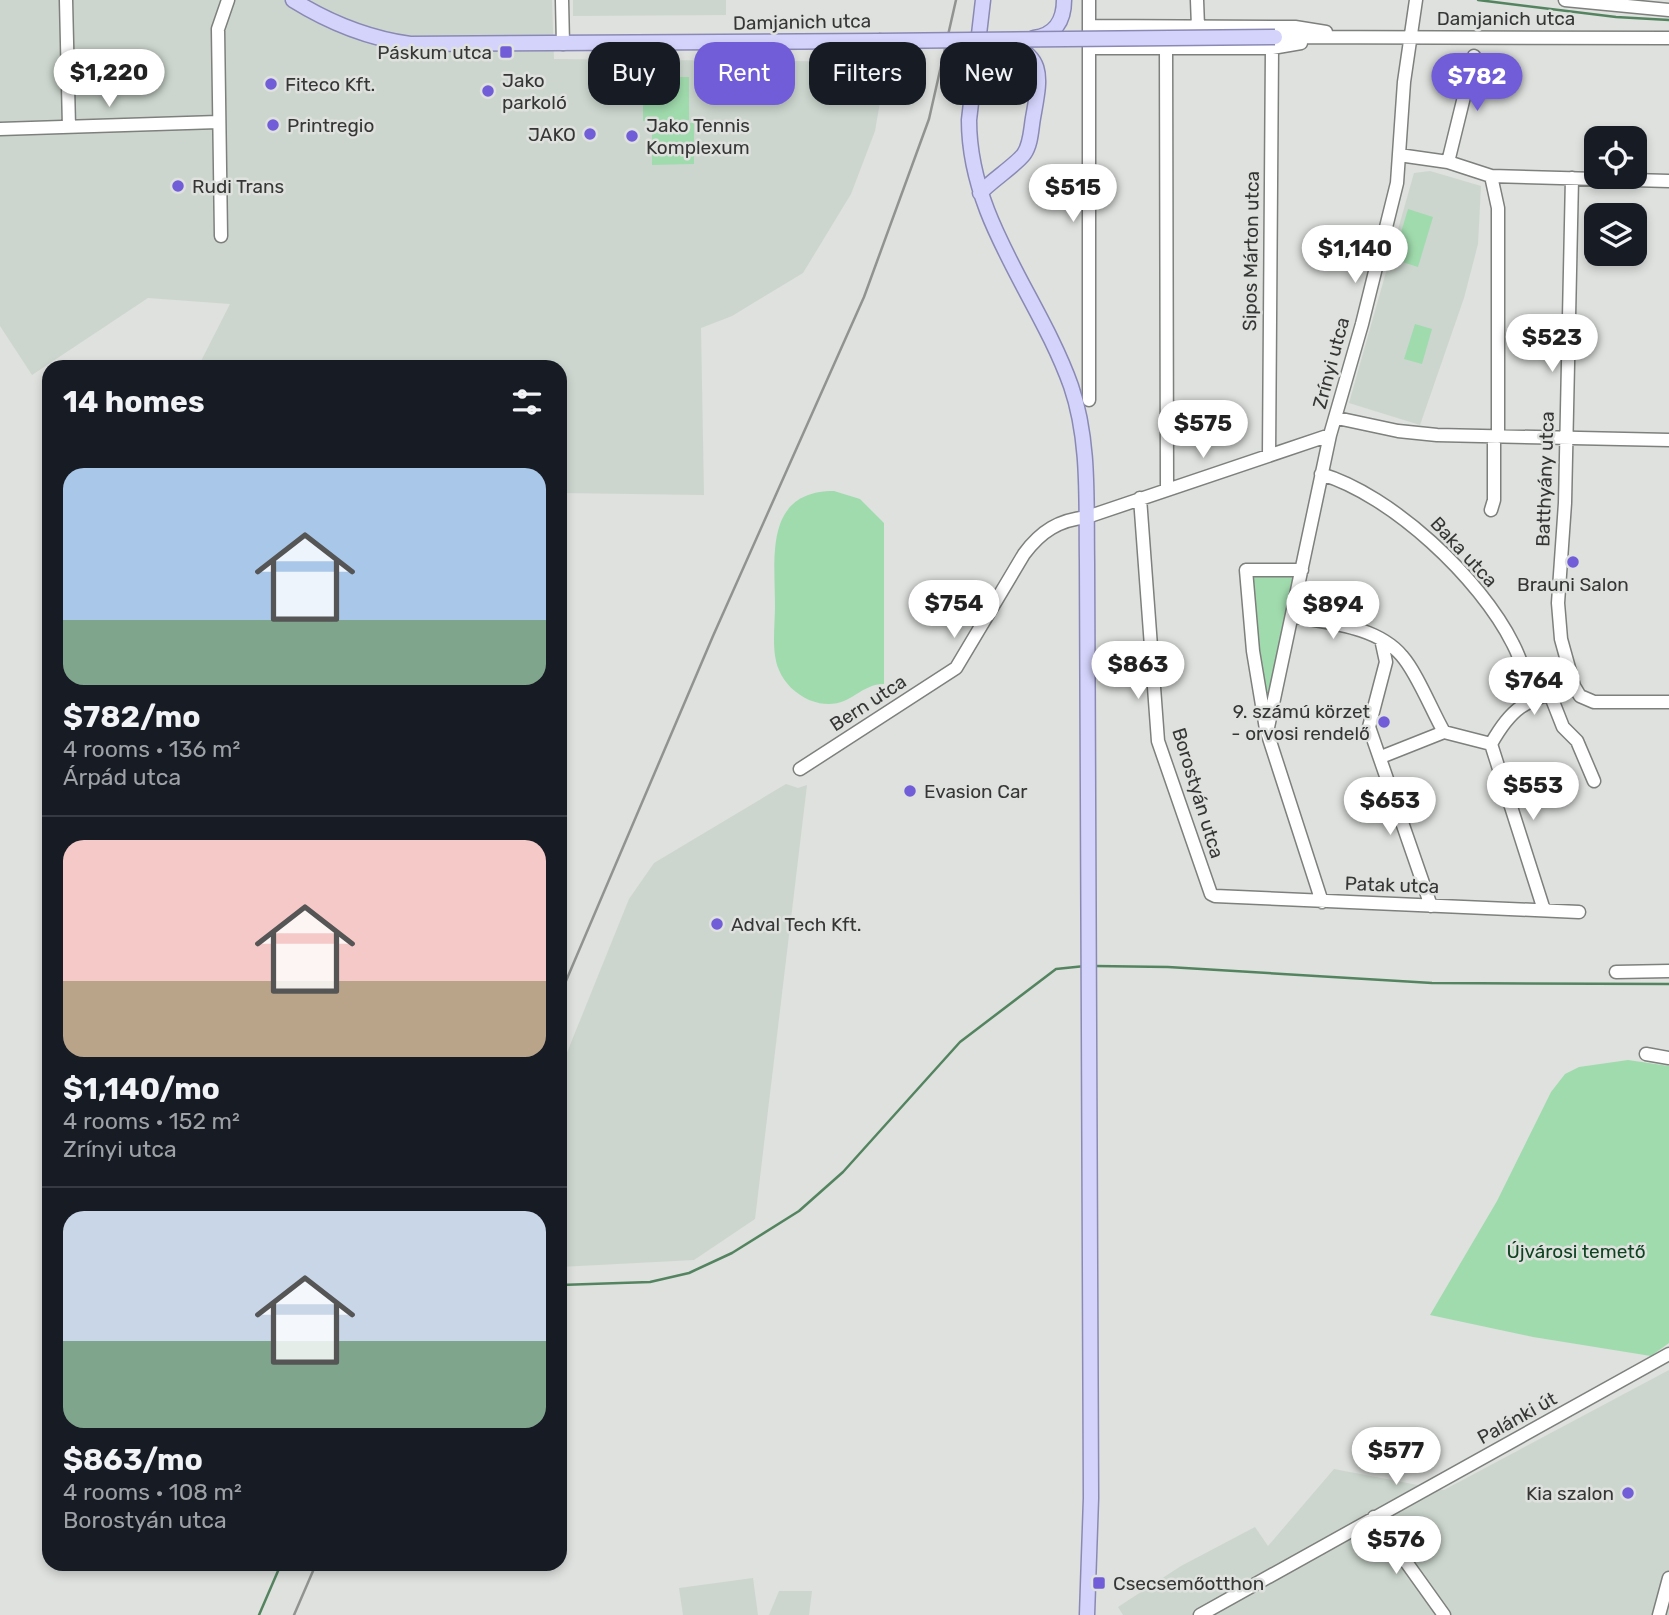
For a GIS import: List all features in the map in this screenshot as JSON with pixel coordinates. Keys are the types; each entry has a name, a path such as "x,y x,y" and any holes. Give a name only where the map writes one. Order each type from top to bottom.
{"main road":[{"name":"Damjanich utca","path":"293,0 346,29 384,40 425,45 879,41 1274,42"},
{"path":"983,0 969,140 979,193 1005,251 1050,338 1072,390 1082,431 1087,517 1091,1497 1088,1614"},
{"path":"1001,41 1050,34 1062,17 1064,0"},
{"path":"979,193 1021,158 1028,145 1038,90 1039,75 1034,60 1015,46 1001,41"},
{"path":"972,159 988,169 1009,166"}],"street":[{"path":"66,0 69,127"},
{"path":"221,236 218,29 228,0"},
{"path":"562,0 563,44"},
{"path":"1089,0 1089,400"},
{"path":"1198,0 1198,27"},
{"name":"Zrínyi utca","path":"1267,732 1330,435 1337,418 1397,183 1409,37 1416,0"},
{"name":"Damjanich utca","path":"1565,0 1669,10"},
{"name":"Damjanich utca","path":"1089,26 1295,27 1344,37"},
{"name":"Damjanich utca","path":"1089,48 1166,48 1321,37 1669,38"},
{"name":"Sipos Márton utca","path":"1269,455 1274,42"},
{"path":"1166,48 1167,489"},
{"path":"1448,162 1474,56"},
{"path":"0,129 218,122"},
{"path":"1399,155 1448,162 1491,176 1669,181"},
{"path":"1491,176 1498,208 1496,437 1494,500 1491,510"},
{"name":"Batthyány utca","path":"1572,178 1567,438 1558,603 1559,626 1577,681"},
{"path":"1337,418 1398,431 1496,437 1669,440"},
{"name":"Bern utca","path":"800,769 956,668 1034,540 1060,522 1087,517 1330,435"},
{"name":"Baka utca","path":"1321,474 1341,481 1403,517 1454,565 1498,619 1513,645 1534,699"},
{"name":"Borostyán utca","path":"1140,498 1158,741 1208,889"},
{"name":"Zrínyi utca","path":"1302,570 1246,570 1253,651 1267,732 1321,902"},
{"path":"1292,616 1345,626 1381,639 1405,659 1444,732"},
{"path":"1381,639 1385,662 1369,727 1431,906"},
{"path":"1385,662 1394,657 1405,659"},
{"path":"1491,744 1513,711 1577,681 1580,696 1594,702 1669,702"},
{"path":"1550,694 1563,727 1577,741 1594,781"},
{"path":"1381,757 1444,732 1491,744"},
{"path":"1491,744 1544,910"},
{"name":"Patak utca","path":"1208,889 1215,896 1579,912"},
{"path":"1616,972 1669,971"},
{"path":"1646,1054 1669,1058"},
{"name":"Palánki út","path":"1200,1615 1669,1355"},
{"path":"1374,1517 1444,1615"},
{"path":"1659,1615 1669,1578"}],"shaded area":[{"path":"0,0 552,0 554,59 588,59 588,105 680,105 680,60 694,60 694,105 795,105 795,61 809,61 809,105 880,105 875,131 851,194 803,273 732,316 701,328 704,495 567,493 567,360 202,360 230,304 148,298 55,360 42,360 42,368 32,375 0,326"},
{"path":"573,0 726,0 726,15 573,16"},
{"path":"1430,171 1481,186 1478,244 1464,298 1420,425 1349,403 1414,173"},
{"path":"786,784 798,788 807,785 755,1219 694,1260 567,1267 567,1053 629,899 654,863"},
{"path":"1669,1370 1669,1615 1123,1615 1118,1607 1181,1566 1255,1527 1268,1546 1334,1469 1444,1490"},
{"path":"753,1578 758,1615 683,1615 679,1588"},
{"path":"779,1591 812,1591 809,1615 769,1615"}],"green space":[{"path":"680,77 689,77 689,120 643,121 643,105 680,105"},
{"path":"652,123 694,123 694,164 652,165"},
{"path":"1408,209 1433,217 1418,267 1393,259"},
{"path":"1415,324 1432,329 1422,364 1404,359"},
{"path":"834,491 860,499 884,523 884,684 874,685 842,702 822,704 795,691 779,670 774,639 775,548 778,530 785,514 795,502 811,494"},
{"path":"1251,573 1295,573 1268,702 1263,703"},
{"name":"Újvárosi temető","path":"1628,1060 1669,1066 1669,1343 1651,1356 1533,1337 1430,1315 1497,1201 1551,1092 1565,1074 1579,1067"}],"waterway":[{"path":"1478,0 1616,17 1669,20"},
{"path":"567,1285 650,1282 689,1273 732,1253 799,1211 843,1172 960,1042 1056,969 1085,966"},
{"path":"1095,966 1168,967 1432,983 1669,984"},
{"path":"259,1615 278,1571"}],"railway":[{"path":"567,979 713,636 864,297 929,119 956,0"},
{"path":"294,1615 313,1571"}],"place":[{"name":"Páskum utca","path":"506,52"},
{"name":"Fiteco Kft.","path":"271,84"},
{"name":"Jako parkoló","path":"488,91"},
{"name":"Printregio","path":"273,125"},
{"name":"JAKO","path":"590,134"},
{"name":"Jako Tennis Komplexum","path":"632,136"},
{"name":"Rudi Trans","path":"178,186"},
{"name":"Brauni Salon","path":"1573,562"},
{"name":"9. számú körzet - orvosi rendelő","path":"1384,722"},
{"name":"Evasion Car","path":"910,791"},
{"name":"Adval Tech Kft.","path":"717,924"},
{"name":"Kia szalon","path":"1628,1493"},
{"name":"Csecsemőotthon","path":"1099,1583"}]}
